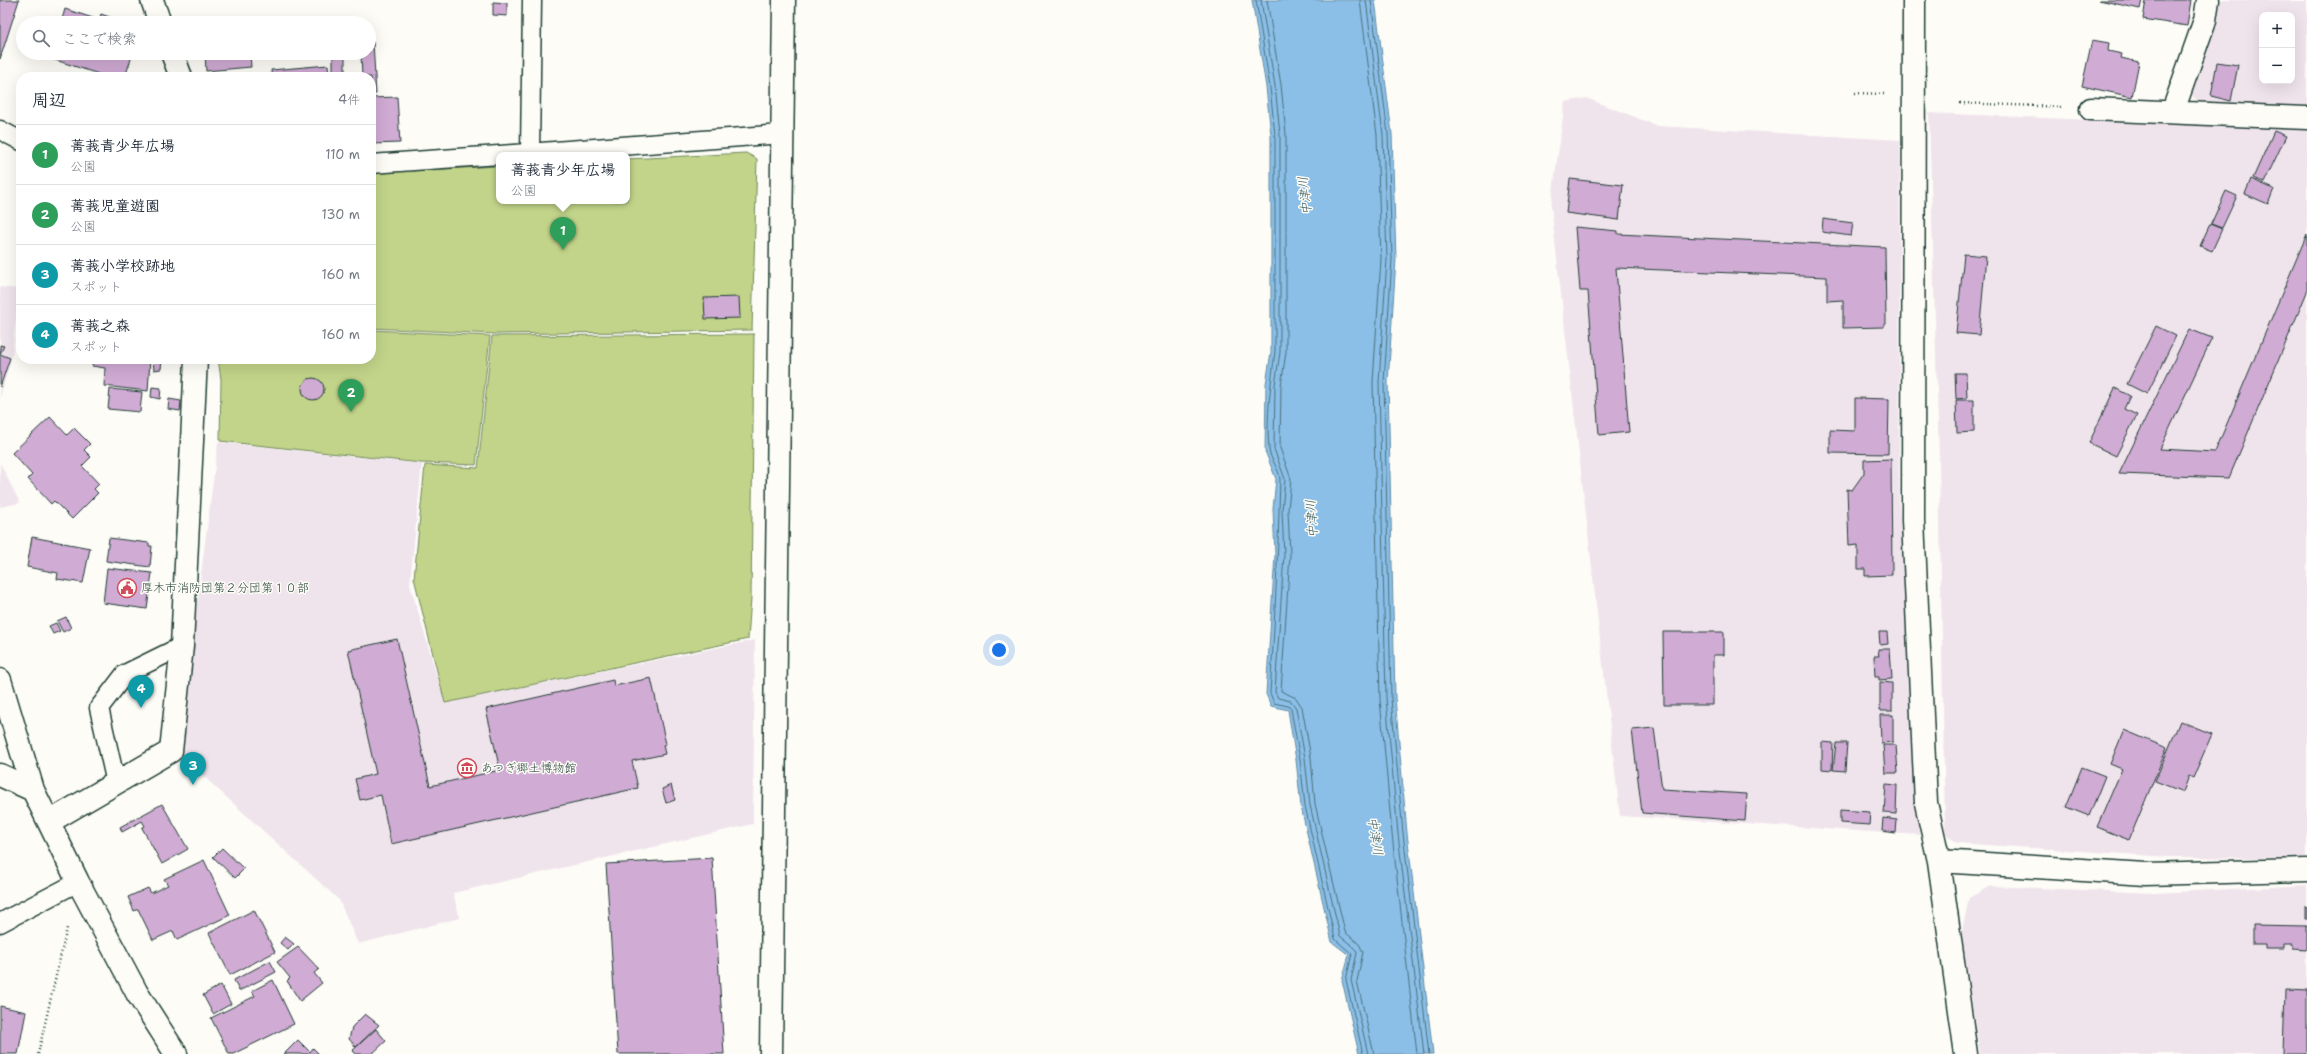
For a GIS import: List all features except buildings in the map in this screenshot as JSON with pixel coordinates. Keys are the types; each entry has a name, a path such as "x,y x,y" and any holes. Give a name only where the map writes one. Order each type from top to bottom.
{"street":[{"path":"152,0 158,16"},
{"path":"771,1054 784,0"},
{"path":"1914,0 1913,520 1926,803 1939,861 1966,1054"},
{"path":"2173,111 2205,20 2208,0"},
{"path":"175,60 179,72"},
{"path":"2091,109 2173,111 2307,118"},
{"path":"49,822 171,751 182,646 196,364"},
{"path":"0,680 33,790 78,882 137,993 176,1054"},
{"path":"0,775 33,790"},
{"path":"1939,861 2146,874 2307,870"}],"lane":[{"path":"530,152 532,0"},
{"path":"0,130 16,138"},
{"path":"543,152 782,134"},
{"path":"376,164 496,155"},
{"path":"116,783 99,708 125,674 182,646"},
{"path":"0,923 78,882"}],"path":[{"path":"1960,102 2091,109"},
{"path":"38,1054 68,927"}],"shaded area":[{"path":"2218,0 2307,0 2307,111 2201,107 2190,92"},
{"path":"1586,98 1658,126 1900,140 1899,502 1919,835 1620,816 1551,206 1565,102"},
{"path":"1929,113 2307,129 2307,856 2301,858 2169,857 1957,843 1945,833 1939,458"},
{"path":"0,287 16,289 16,317 12,355 0,398"},
{"path":"218,442 422,464 410,584 445,703 755,640 753,824 453,893 460,918 358,944 339,900 178,753"},
{"path":"0,463 20,503 0,507"},
{"path":"2307,885 2307,1054 1980,1054 1961,935 1969,898 1990,886 2155,893"}],"green space":[{"path":"746,153 757,159 752,330 495,334 376,328 376,173 496,166 496,204 630,204 630,159"},
{"path":"376,330 490,336 476,465 421,463 220,441 221,379 219,364 376,364"},
{"path":"754,334 751,598 748,639 445,703 414,578 425,465 478,468 492,336"}],"water":[{"name":"中津川","path":"1252,0 1375,0 1392,134 1396,259 1388,382 1395,698 1407,833 1433,1054 1359,1054 1342,980 1349,955 1332,942 1301,807 1296,760 1288,710 1271,706 1266,694 1275,555 1273,509 1276,479 1265,451 1266,384 1271,352 1271,135 1266,87"}],"place":[{"name":"菁莪青少年広場","path":"563,250"},
{"name":"菁莪児童遊園","path":"351,412"},
{"name":"厚木市消防団第２分団第１０部","path":"127,588"},
{"name":"菁莪之森","path":"141,708"},
{"name":"あつぎ郷土博物館","path":"467,768"},
{"name":"菁莪小学校跡地","path":"193,785"}]}
